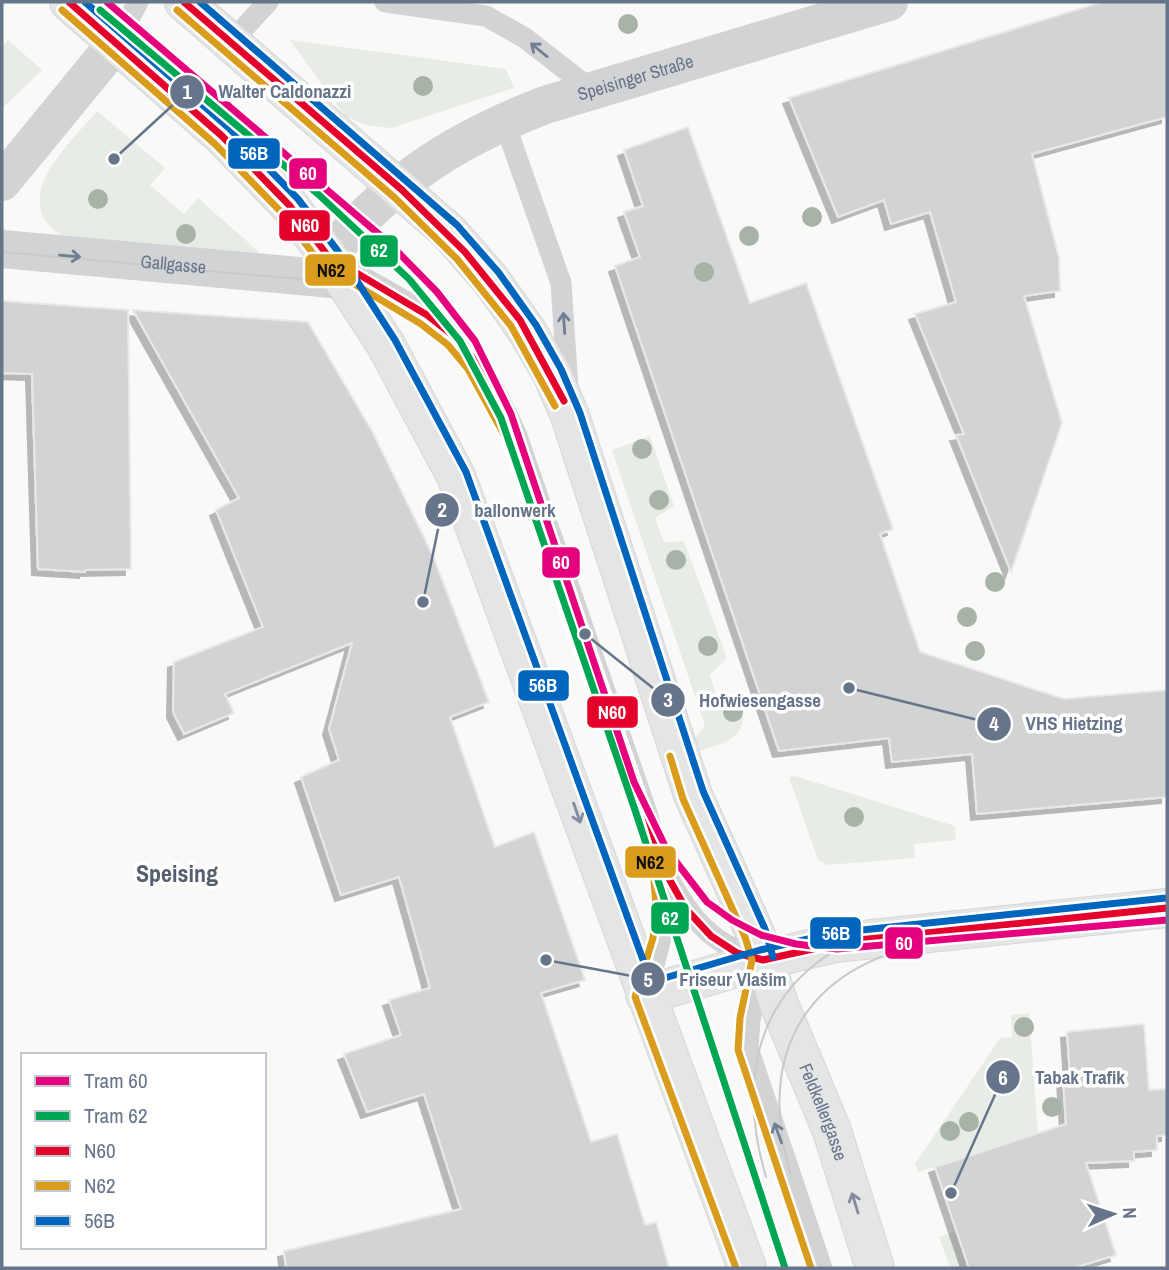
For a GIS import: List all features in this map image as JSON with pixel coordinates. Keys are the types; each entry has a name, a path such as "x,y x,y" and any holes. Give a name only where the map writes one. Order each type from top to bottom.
{"main road":[{"path":"69,2 222,136 290,206 386,345 456,476 747,1268"},
{"path":"184,2 398,186"},
{"name":"Feldkellergasse","path":"398,186 449,232 491,280 540,352 570,415 693,794 755,933 763,960 832,1131 875,1268"},
{"path":"645,995 763,960 849,941 1167,908"}],"street":[{"name":"Speisinger Straße","path":"335,268 360,217 446,152 504,121 889,2"},
{"path":"2,183 116,43"},
{"name":"Gallgasse","path":"2,249 335,268"}],"lane":[{"path":"116,43 138,2"},
{"path":"231,42 268,2"},
{"path":"385,2 486,16 524,38 593,92"},
{"path":"504,121 561,284 570,415"},
{"path":"335,268 442,327 467,350 498,396 525,456 646,810 663,868 667,905 663,940 645,995"},
{"path":"663,868 686,909 711,936 737,953 763,960 750,1020 748,1048 822,1268"}],"shaded area":[{"path":"8,40 42,70 2,109 2,47"},
{"path":"290,40 506,69 514,88 391,128 365,125 345,116"},
{"path":"97,111 165,168 150,185 184,214 198,198 259,252 257,256 66,239 51,227 41,212 43,184 58,157"},
{"path":"650,436 674,506 655,518 664,542 684,541 727,658 710,675 716,695 740,698 743,711 743,721 736,735 721,744 700,751 695,738 705,726 612,450"},
{"path":"795,776 955,826 956,840 914,844 915,858 827,865 818,860 789,777"},
{"path":"1029,1013 1038,1133 918,1172 915,1164 1000,1038 1012,1037 1011,1015"},
{"path":"956,1231 969,1268 950,1268 939,1237"}],"building":[{"path":"1102,2 1167,2 1167,117 1032,154 1059,258 1060,291 1024,296 1062,423 1011,572 956,435 964,434 915,314 956,302 930,212 891,224 884,200 838,217 789,98"},
{"path":"688,127 750,303 806,283 893,529 880,534 920,652 1064,699 1167,690 1167,797 977,814 972,754 892,762 889,738 779,751 615,266 640,257 624,212 643,206 624,150"},
{"path":"2,301 128,310 131,569 85,572 38,569 32,374 2,373"},
{"path":"133,310 308,322 373,433 433,556 489,702 450,717 495,847 534,832 585,980 541,993 591,1142 617,1134 645,1225 656,1222 669,1268 286,1268 284,1251 461,1209 424,1094 367,1112 344,1054 401,1035 389,1000 430,988 399,877 341,895 301,777 339,760 329,729 352,643 225,694 234,713 184,734 173,712 174,662 263,627 216,510 239,498"},
{"path":"1144,1024 1149,1090 1167,1089 1167,1135 1157,1136 1157,1150 1134,1152 1134,1161 1086,1163 1116,1255 1073,1268 969,1268 935,1167 1066,1124 1063,1077 1070,1076 1067,1032"}],"tram line":[{"name":"60","path":"107,2 388,242 437,292 475,341 511,414 634,782 667,850 707,902 732,920 761,935 796,944 837,949 1167,920"},
{"name":"62","path":"100,10 318,194 409,279 460,341 501,418 636,813 785,1268"},
{"path":"2,252 326,282 352,286 402,302 444,327 474,359 498,396 525,456"},
{"path":"766,1177 755,1126 754,1080 763,1038 780,1002 807,971 842,947 885,929 936,918"},
{"path":"790,1173 781,1127 780,1085 788,1048 804,1016 828,989 860,967 898,951 944,941"}],"transit line":[{"name":"N60","path":"69,2 222,136 290,206 328,256 427,315 455,337 477,363 517,436 646,810 663,868 686,909 711,936 737,953 763,960 849,941 1167,908"},
{"name":"56B","path":"85,2 229,128 298,199 337,250 395,340 466,472 651,982 760,950 834,933 1166,898"},
{"name":"N60","path":"184,2 402,190 465,252 520,320 564,401"},
{"name":"56B","path":"200,2 457,225 499,273 536,325 561,369 580,413 703,791 765,929 773,957"},
{"name":"N62","path":"62,10 215,144 282,213 321,264 421,324 448,345 468,369 507,440 653,870 656,905 653,938 635,997 736,1268"},
{"name":"N62","path":"177,10 395,198 457,259 511,326 555,406"},
{"name":"N62","path":"670,756 683,799 745,937 752,960 740,1018 738,1050 811,1268"}],"place":[{"name":"Walter Caldonazzi","path":"114,159"},
{"name":"ballonwerk","path":"423,602"},
{"name":"Hofwiesengasse","path":"585,634"},
{"name":"VHS Hietzing","path":"849,688"},
{"name":"Friseur Vlašim","path":"546,960"},
{"name":"Tabak Trafik","path":"951,1193"}],"district":[{"name":"Speising","path":"177,874"}]}
